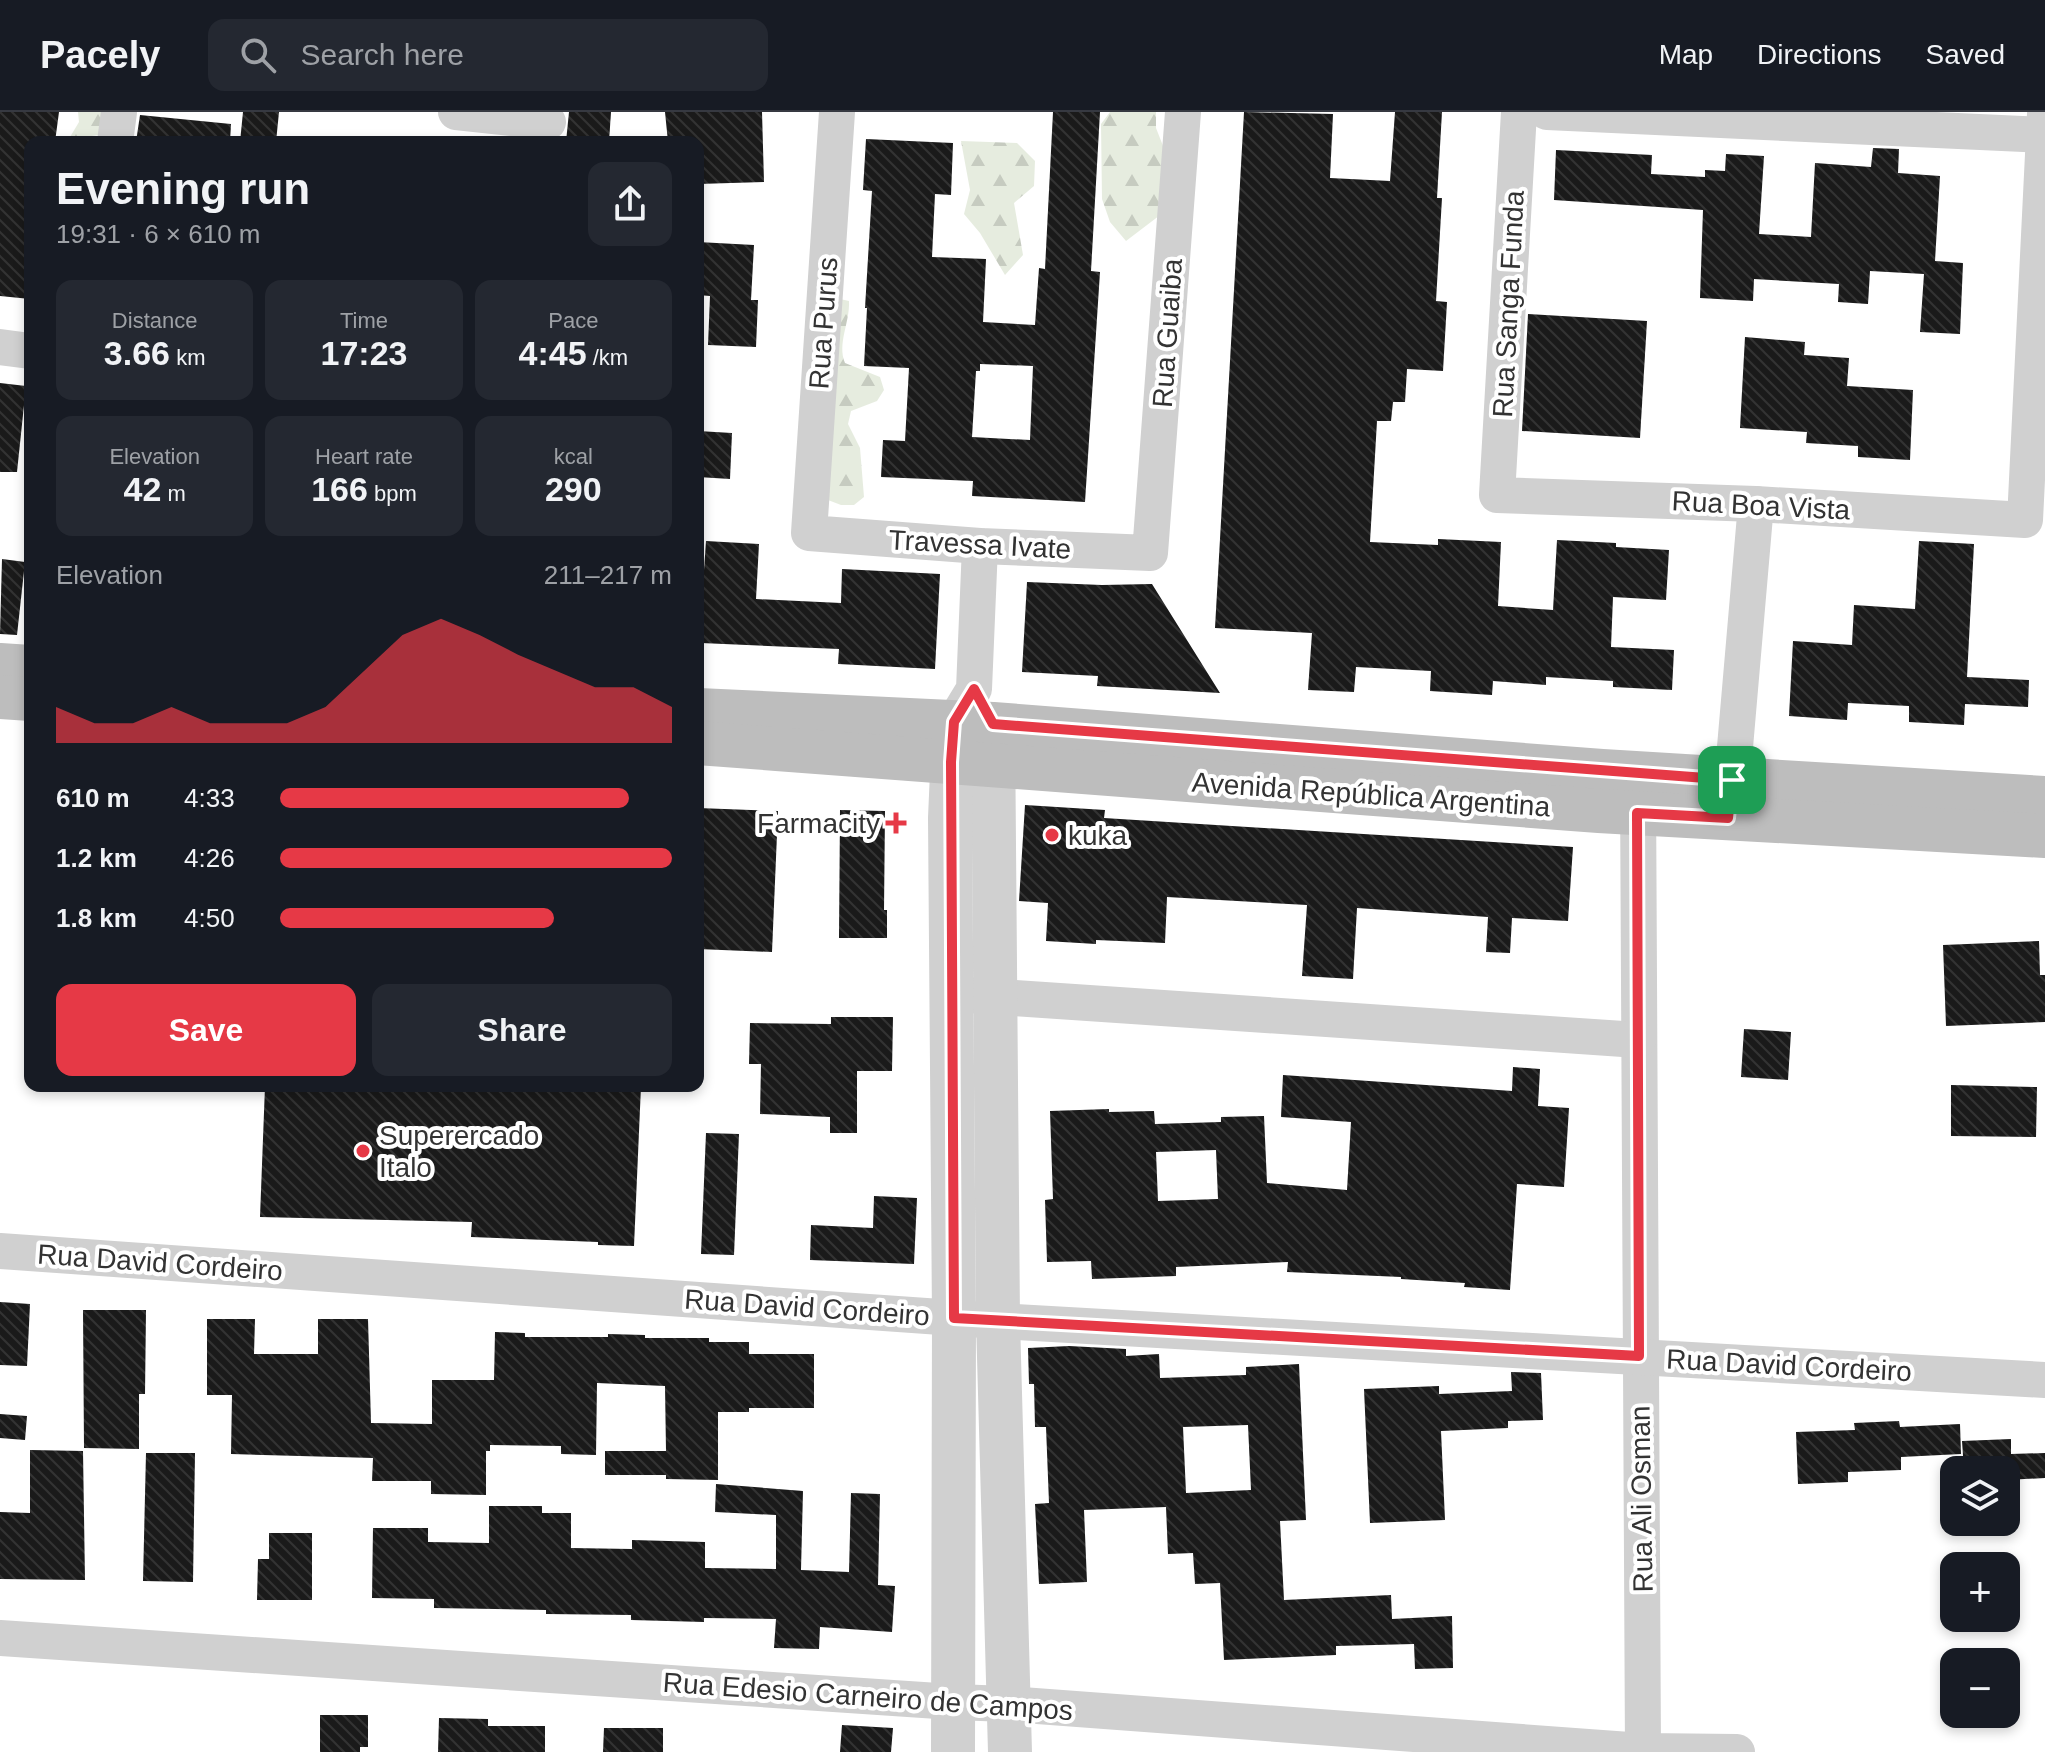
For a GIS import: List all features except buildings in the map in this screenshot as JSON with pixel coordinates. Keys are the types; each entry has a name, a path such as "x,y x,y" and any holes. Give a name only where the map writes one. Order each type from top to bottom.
{"main road":[{"path":"0,665 24,667"},
{"path":"0,697 24,699"},
{"name":"Avenida República Argentina","path":"704,710 1730,799 2045,836"},
{"name":"Avenida República Argentina","path":"704,743 973,732"},
{"name":"Avenida República Argentina","path":"1730,799 2045,798"}],"street":[{"path":"116,136 119,112"},
{"path":"456,112 548,125"},
{"name":"Rua Purus","path":"809,533 837,112"},
{"name":"Rua Guaiba","path":"1150,553 1183,112"},
{"name":"Rua Sanga Funda","path":"1497,495 1519,112"},
{"path":"1547,112 2044,135 2045,114"},
{"name":"Rua Boa Vista","path":"1497,495 1756,504 2025,520 2044,135"},
{"path":"0,347 24,350"},
{"path":"1730,799 1756,504"},
{"name":"Travessa Ivate","path":"809,533 980,546 1150,553"},
{"path":"953,1752 952,994 973,732 980,546"},
{"path":"973,732 995,997 998,1321 1010,1752"},
{"name":"Rua Ali Osman","path":"1638,793 1643,1751"},
{"path":"952,994 1638,1040"},
{"name":"Rua David Cordeiro","path":"0,1251 998,1321 2045,1380"},
{"name":"Rua Edesio Carneiro de Campos","path":"0,1638 1009,1704 1643,1751 1737,1752"}],"green space":[{"path":"78,112 107,112 104,134 71,136 79,122"},
{"path":"1110,112 1156,112 1156,128 1176,179 1172,206 1126,241 1110,222 1102,199 1101,124"},
{"path":"961,141 1017,143 1035,161 1034,186 1014,203 1023,255 1005,275 980,233 964,214 970,190"},
{"path":"831,297 849,301 842,348 845,363 880,377 884,390 877,401 851,411 848,424 860,448 864,497 854,505 841,505 828,500"}],"place":[{"name":"Farmacity","path":"896,823"},
{"name":"kuka","path":"1052,835"},
{"name":"Superercado Italo","path":"363,1151"}],"route":[{"path":"974,689 993,724 1732,780 1728,818 1637,813 1639,1356 954,1318 951,762 954,722 974,689"}]}
